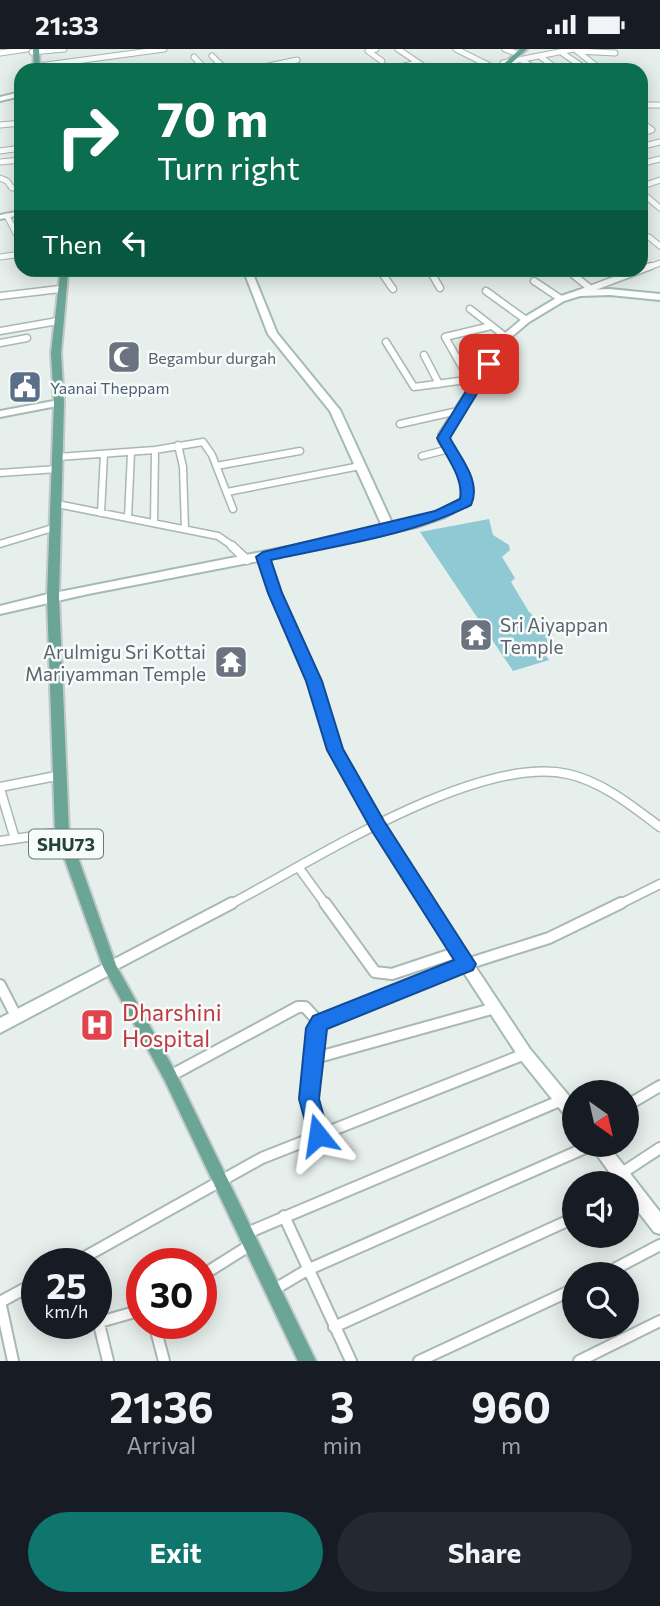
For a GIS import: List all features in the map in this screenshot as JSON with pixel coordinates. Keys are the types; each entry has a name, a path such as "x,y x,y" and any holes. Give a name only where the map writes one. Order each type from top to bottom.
{"main road":[{"path":"505,63 524,49"},
{"path":"504,63 517,51"},
{"name":"SHU73","path":"63,277 56,353 59,403 53,597 62,832 110,967 170,1076 275,1289 307,1361"}],"street":[{"path":"0,53 64,49"},
{"path":"68,63 164,49"},
{"path":"367,50 376,49"},
{"path":"398,49 417,62"},
{"path":"456,49 490,63"},
{"path":"505,49 517,51"},
{"path":"555,49 577,63"},
{"path":"367,50 382,61"},
{"path":"515,63 575,50 615,53"},
{"path":"575,50 592,63"},
{"path":"212,56 219,63"},
{"path":"194,57 200,63"},
{"path":"541,57 549,63"},
{"path":"283,63 297,60"},
{"path":"0,178 14,187"},
{"path":"0,224 6,218"},
{"path":"649,237 660,246"},
{"path":"250,277 273,334 335,410 388,529"},
{"path":"385,277 393,289"},
{"path":"434,277 440,288"},
{"path":"576,277 590,289"},
{"path":"0,610 388,529 440,515 466,501 468,491 464,477 443,438 475,379 506,337 526,320 561,299 614,277"},
{"path":"534,281 561,299"},
{"path":"0,296 60,289"},
{"path":"486,291 526,320"},
{"path":"579,293 610,292 660,297"},
{"path":"470,309 506,337"},
{"path":"0,331 58,321"},
{"path":"475,379 445,337 491,326"},
{"path":"0,343 27,338"},
{"path":"386,342 414,387 475,379"},
{"path":"424,355 439,384"},
{"path":"0,414 59,403"},
{"path":"400,424 458,411"},
{"path":"0,473 104,454 131,453 203,442 216,465 233,509"},
{"path":"178,445 183,467 185,529"},
{"path":"422,456 449,449"},
{"path":"154,523 155,450"},
{"path":"216,465 300,451"},
{"path":"128,518 131,453"},
{"path":"101,513 104,454"},
{"path":"227,492 360,466"},
{"path":"57,504 225,539 247,560"},
{"path":"0,544 56,527"},
{"path":"217,1264 285,1216 562,1100 525,1054 458,952 378,826 335,750 314,681 275,593 263,557"},
{"path":"0,1026 378,826 463,789 522,772 552,772 581,777 610,790 660,827"},
{"path":"15,839 0,788 61,775"},
{"path":"0,841 62,832"},
{"path":"299,867 375,972 392,974 458,952"},
{"path":"318,1135 309,1099 316,1028 320,1023 467,964 549,938 660,884"},
{"path":"0,985 16,1016"},
{"path":"170,1076 298,1007 305,1007 320,1023"},
{"path":"315,1058 495,1008"},
{"path":"101,1248 262,1158 525,1054"},
{"path":"639,1098 660,1086"},
{"path":"625,1171 660,1148"},
{"path":"275,1289 307,1270 565,1157"},
{"path":"608,1157 620,1171"},
{"path":"639,1203 660,1226"},
{"path":"285,1216 307,1270 351,1361"},
{"path":"334,1327 562,1223"},
{"path":"628,1262 660,1245"},
{"path":"13,1361 0,1301 21,1290"},
{"path":"419,1361 562,1295"},
{"path":"579,1361 660,1321"},
{"path":"101,1339 108,1361"},
{"path":"158,1339 163,1361"}],"water":[{"path":"489,519 493,535 509,545 510,550 502,557 515,578 511,582 529,612 554,634 547,640 553,652 543,652 549,660 513,671 420,532"}],"place":[{"name":"Begambur durgah","path":"124,357"},
{"name":"Yaanai Theppam","path":"25,387"},
{"name":"Sri Aiyappan Temple","path":"476,635"},
{"name":"Arulmigu Sri Kottai Mariyamman Temple","path":"231,662"},
{"name":"Dharshini Hospital","path":"97,1025"}],"route":[{"path":"318,1135 309,1099 316,1028 320,1023 467,964 378,826 335,750 309,667 275,593 263,557 327,544 440,515 466,501 468,491 464,477 443,438 489,364"}]}
